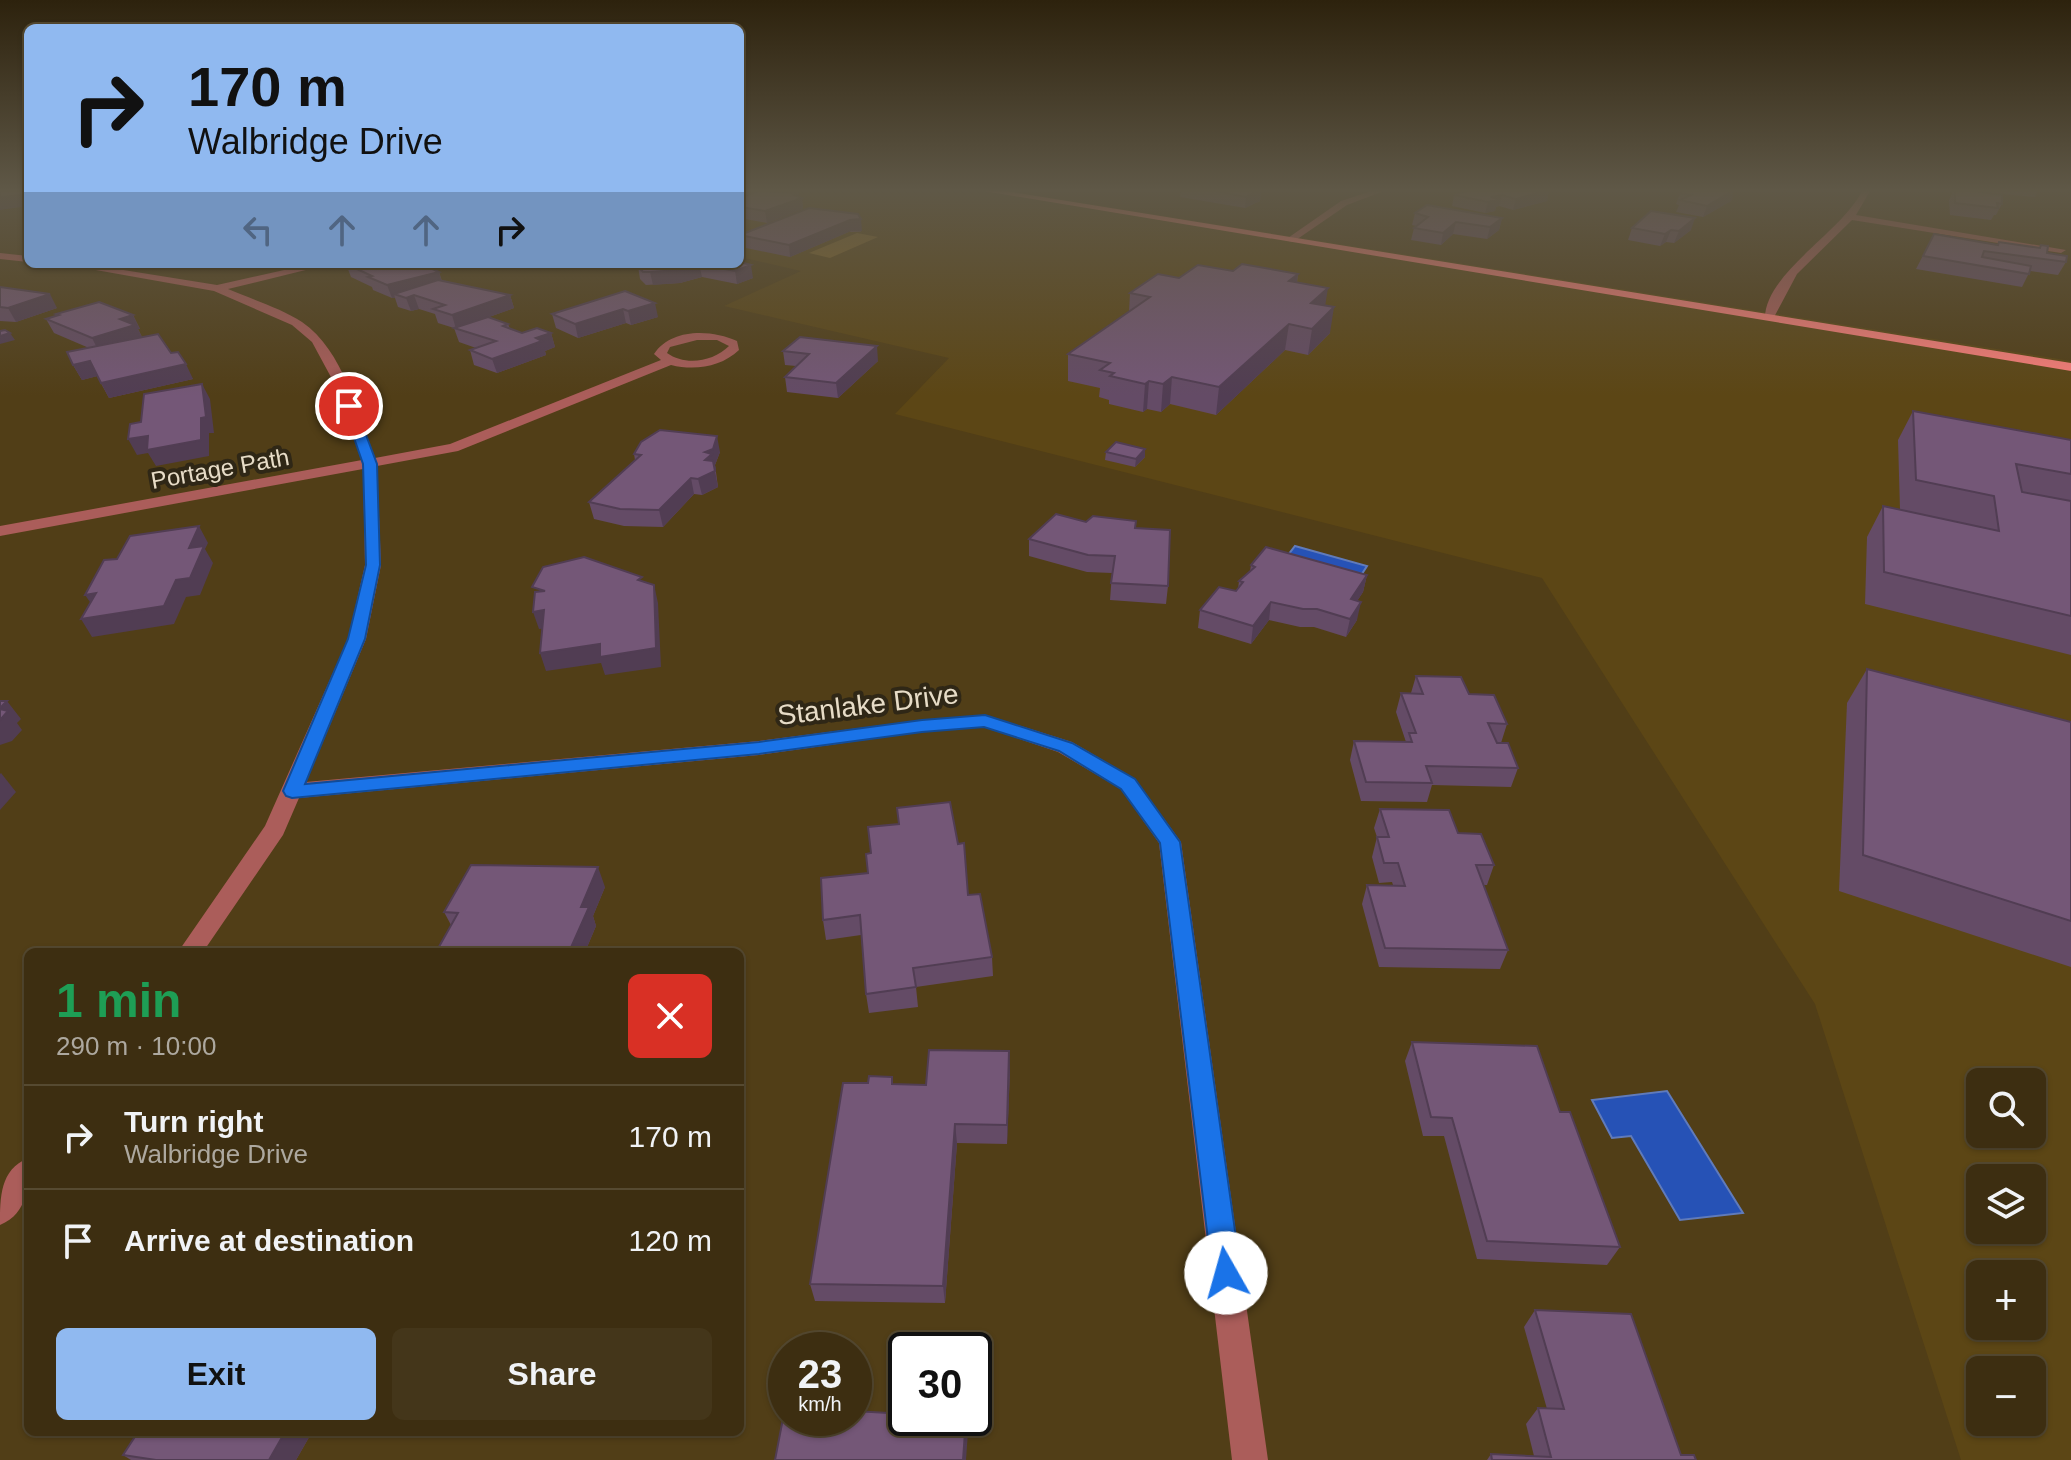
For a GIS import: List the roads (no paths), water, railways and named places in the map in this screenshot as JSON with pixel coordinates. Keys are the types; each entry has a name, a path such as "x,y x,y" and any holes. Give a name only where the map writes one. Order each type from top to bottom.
{"main road":[{"path":"1409,259 2071,367"}],"street":[{"path":"1769,317 1794,271 1806,259"},
{"path":"92,268 217,288 296,323 317,340 338,379 370,464 373,565 357,639 275,829 193,948"},
{"path":"217,288 307,268"},
{"name":"Portage Path","path":"0,531 453,448 670,361 692,364 717,360 735,347 719,337 685,338 662,349 660,354 670,361"},
{"name":"Stanlake Drive","path":"292,791 759,748 922,726 985,721 1065,747 1128,784 1170,842 1250,1460"},
{"path":"0,1210 24,1177"}],"water":[{"path":"1295,546 1367,566 1356,583 1282,563"},
{"path":"1667,1091 1743,1213 1680,1220 1631,1136 1612,1138 1592,1100"}]}
